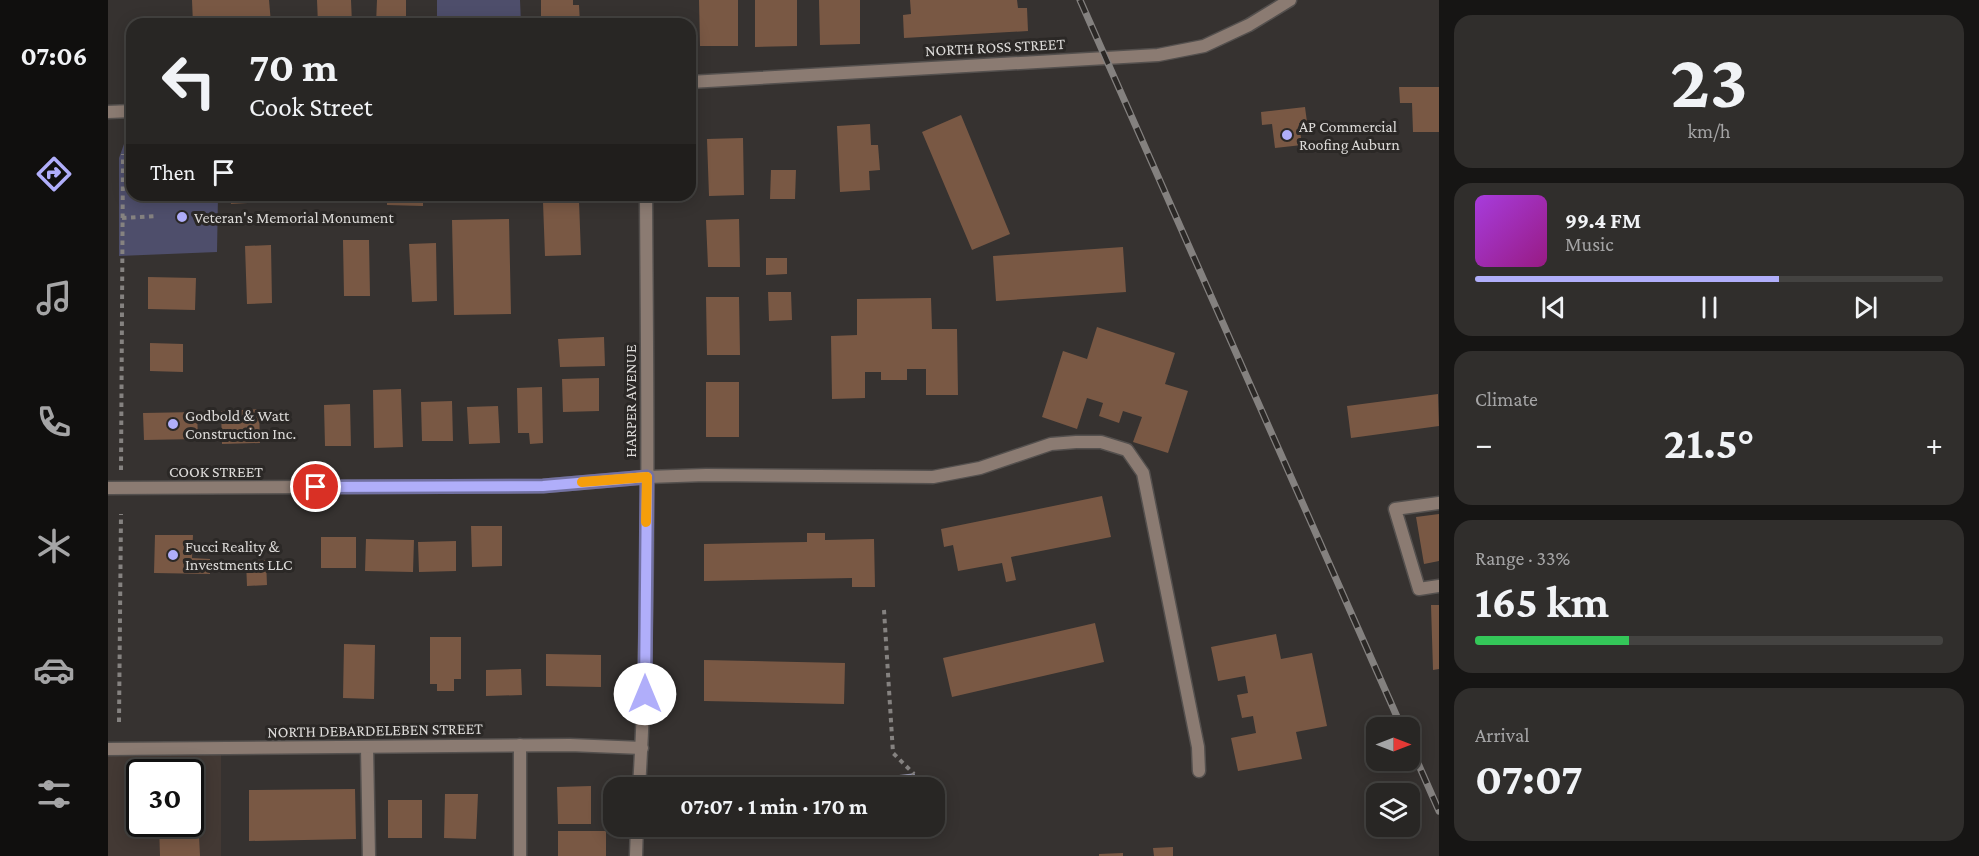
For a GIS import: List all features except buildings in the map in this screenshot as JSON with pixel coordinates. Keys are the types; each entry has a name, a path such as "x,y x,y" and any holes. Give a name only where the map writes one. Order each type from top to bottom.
{"street":[{"name":"NORTH ROSS STREET","path":"696,82 1158,55 1204,46 1249,24 1290,0"},
{"path":"108,112 126,111"},
{"name":"HARPER AVENUE","path":"640,777 645,694 646,201"},
{"name":"COOK STREET","path":"108,488 543,486 647,477 706,475 933,477 980,468 1051,444 1101,442 1127,450 1143,473 1198,747 1199,771"},
{"path":"1439,503 1395,509 1419,589 1439,586"},
{"path":"520,745 520,856"},
{"name":"NORTH DEBARDELEBEN STREET","path":"108,749 520,745 642,748"},
{"path":"367,747 369,856"},
{"path":"636,856 637,837"}],"path":[{"path":"121,470 123,154"},
{"path":"122,218 156,216"},
{"path":"119,722 121,514"},
{"path":"884,610 893,753 914,774"}],"shaded area":[{"path":"437,0 520,0 521,18 437,18"},
{"path":"126,142 126,201 218,201 217,252 119,256 119,158"},
{"path":"221,748 221,856 108,856 108,749"},
{"path":"914,774 914,777 888,777"}],"railway":[{"path":"1080,0 1397,717"},
{"path":"1420,768 1439,811"}],"slow traffic":[{"path":"582,482 647,477 646,522"}],"place":[{"name":"AP Commercial Roofing Auburn","path":"1287,135"},
{"name":"Veteran's Memorial Monument","path":"182,217"},
{"name":"Godbold & Watt Construction Inc.","path":"173,424"},
{"name":"Fucci Reality & Investments LLC","path":"173,555"}],"route":[{"path":"316,487 543,486 647,477 645,694"}]}
